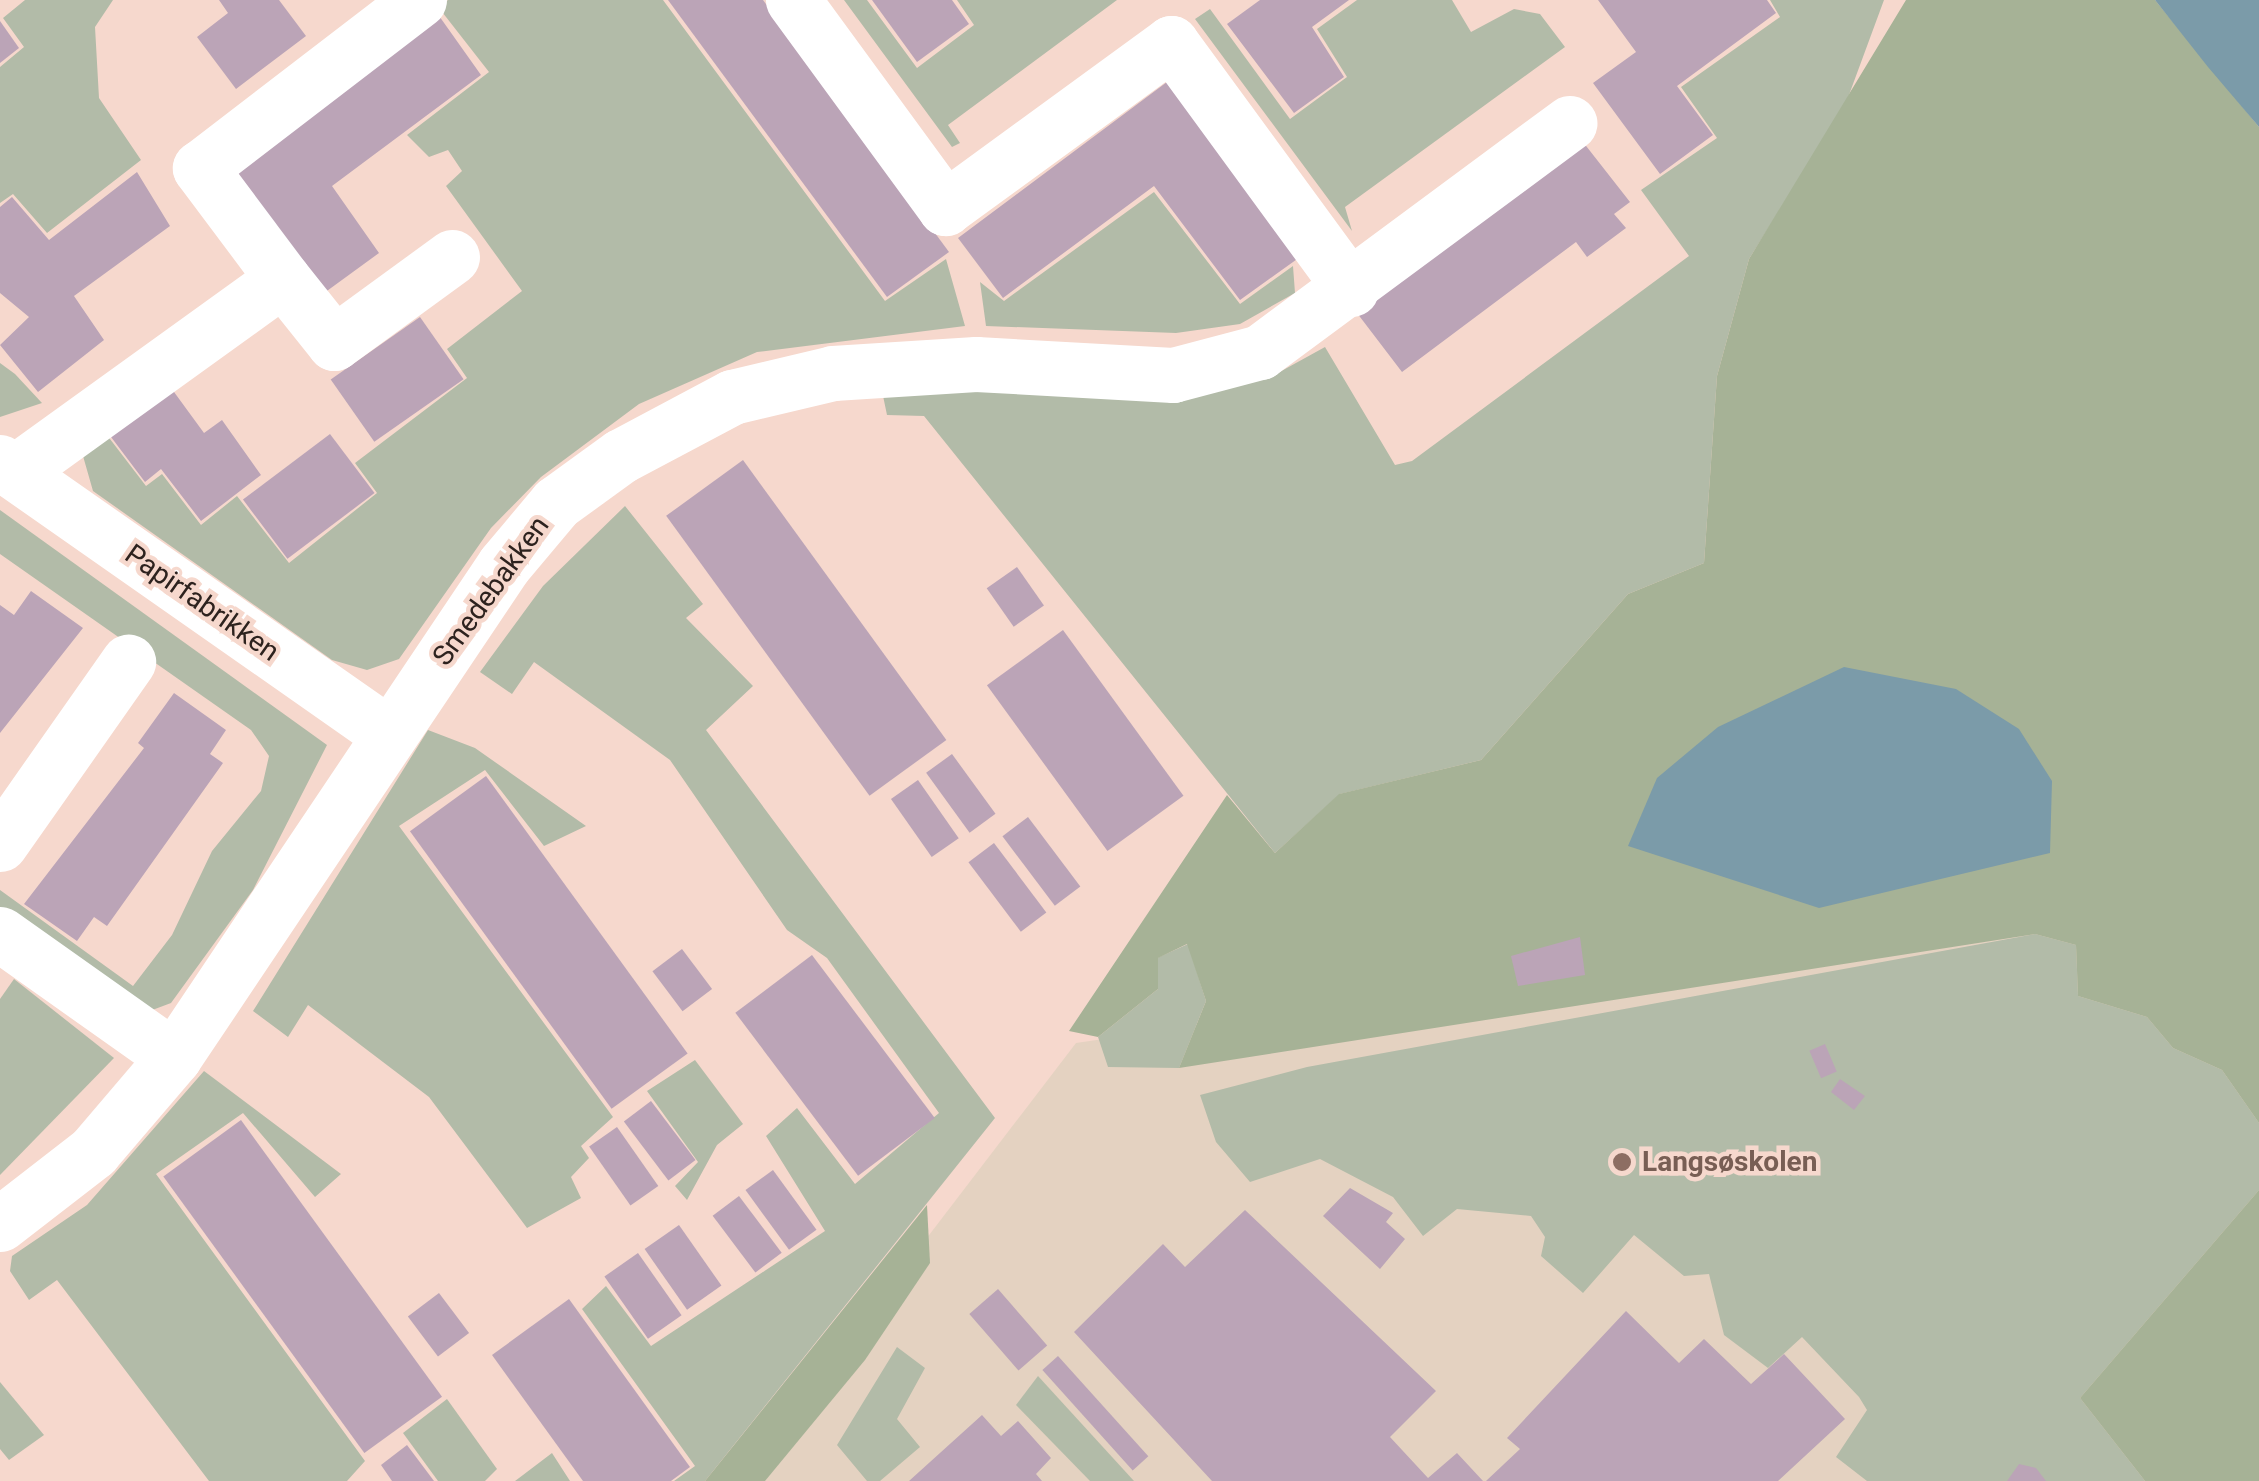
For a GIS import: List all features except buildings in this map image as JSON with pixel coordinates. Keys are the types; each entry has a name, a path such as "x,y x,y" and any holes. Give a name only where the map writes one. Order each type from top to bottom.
{"street":[{"path":"419,0 200,168 334,343 452,256"},
{"path":"793,0 944,208 1172,43 1337,300"},
{"name":"Smedebakken","path":"0,1224 93,1152 174,1057 388,734 556,503 621,456 732,398 833,372 976,364 1174,375 1260,352 1337,300 1570,124"},
{"name":"Papirfabrikken","path":"283,279 7,467 388,734"},
{"path":"0,844 128,662"},
{"path":"0,934 174,1057"}],"shaded area":[{"name":"Langsøskolen","path":"2046,902 2259,1095 2259,1228 2157,1481 741,1481 1076,1043"}],"green space":[{"path":"25,0 113,0 95,27 99,98 141,160 47,233 13,194 0,203 0,67 24,47 3,18"},
{"path":"448,0 663,0 885,301 946,259 965,326 757,352 639,404 541,477 491,528 399,659 367,670 332,660 93,491 83,456 100,426 146,486 162,474 201,525 237,496 289,563 377,493 355,463 467,378 447,349 522,291 446,186 462,171 448,150 429,157 407,135 489,72 439,8"},
{"path":"844,0 867,0 917,68 974,25 957,0 1117,0 948,125 960,143 952,147"},
{"path":"1357,0 1452,0 1471,32 1514,9 1540,14 1565,47 1345,207 1352,231 1195,19 1210,9 1290,119 1347,77 1317,29"},
{"path":"1770,0 1884,0 1846,103 1749,259 1717,376 1704,563 1628,594 1481,760 1340,794 1275,853 924,416 887,415 882,391 1276,374 1325,347 1395,465 1412,461 1689,256 1641,190 1717,138 1681,87 1780,17"},
{"path":"1906,0 2155,0 2259,127 2259,1123 2222,1070 2173,1048 2147,1017 2078,996 2076,945 2035,934 1179,1068 1206,1001 1187,944 1158,958 1158,989 1098,1037 1069,1031 1227,795 1275,853 1339,794 1481,760 1628,594 1704,563 1717,376 1749,259"},
{"path":"1154,192 1240,304 1293,266 1295,293 1240,324 1176,333 986,326 980,282 1004,301"},
{"path":"0,363 15,374 42,403 0,417"},
{"path":"625,506 703,604 686,618 753,686 706,730 995,1118 705,1481 674,1481 695,1466 582,1309 606,1286 651,1346 825,1231 766,1136 797,1108 855,1184 939,1113 827,958 787,930 670,760 534,662 512,694 480,672 543,586"},
{"path":"0,510 327,745 253,890 171,1003 147,1012 0,912 0,890 133,986 172,935 212,851 261,791 269,756 251,730 0,554"},
{"path":"428,730 475,748 586,826 544,846 485,770 399,826 613,1117 581,1146 589,1158 571,1177 581,1198 527,1228 429,1097 308,1005 288,1037 253,1011"},
{"path":"2035,934 2076,945 2078,996 2147,1017 2173,1048 2222,1070 2259,1123 2259,1190 2080,1398 2145,1481 1867,1481 1836,1457 1867,1410 1859,1397 1802,1337 1768,1368 1724,1335 1709,1274 1684,1276 1634,1235 1583,1293 1541,1256 1545,1237 1531,1216 1457,1209 1423,1236 1393,1197 1320,1159 1250,1182 1216,1142 1200,1095 1307,1067"},
{"path":"1188,944 1206,1001 1179,1068 1108,1067 1098,1037 1158,989 1157,958"},
{"path":"14,979 114,1058 0,1175 0,999"},
{"path":"695,1060 743,1124 717,1145 687,1200 675,1186 698,1162 647,1091"},
{"path":"204,1071 341,1174 315,1197 243,1113 156,1174 365,1461 347,1481 209,1481 57,1280 29,1300 10,1271 12,1256 87,1205"},
{"path":"2259,1190 2259,1481 2145,1481 2080,1398"},
{"path":"927,1205 930,1263 865,1360 765,1481 705,1481"},
{"path":"897,1347 925,1368 897,1419 920,1447 880,1481 867,1481 837,1445"},
{"path":"1038,1376 1134,1481 1090,1481 1016,1405"},
{"path":"0,1382 44,1435 9,1460 0,1449"},
{"path":"447,1399 497,1469 485,1481 438,1481 403,1433"},
{"path":"552,1453 570,1481 515,1481 523,1475"}],"water":[{"path":"2155,0 2259,0 2259,127 2208,67"},
{"path":"1844,667 1956,689 2019,729 2052,781 2050,853 1819,908 1628,846 1657,778 1718,727"}],"place":[{"name":"Langsøskolen","path":"1622,1162"}]}
